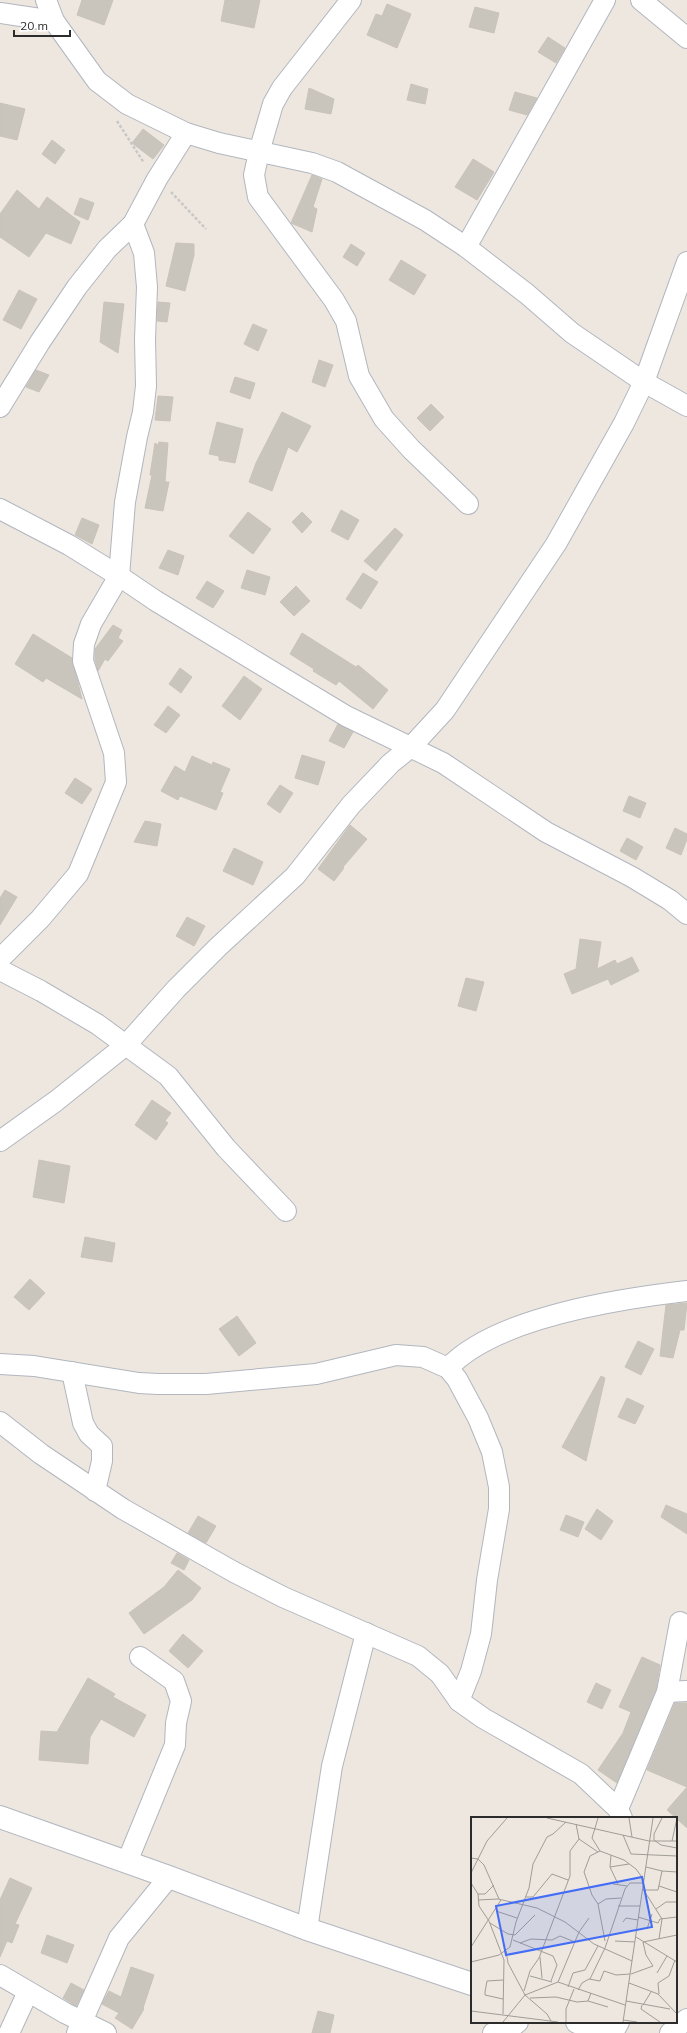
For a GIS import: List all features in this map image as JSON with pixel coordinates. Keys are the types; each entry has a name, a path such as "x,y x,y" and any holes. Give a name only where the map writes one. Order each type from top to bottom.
{"main road":[{"path":"0,1817 169,1877 307,1929 471,1984"},
{"path":"580,2023 608,2033"}],"street":[{"path":"46,0 54,20 97,81 126,104 186,133 259,152 312,163 337,172 425,220 466,247 527,294 572,333 644,382 687,406"},
{"path":"351,0 282,88 269,116 259,152 254,175 258,197 334,300 346,321 359,376 384,419 411,449 468,504"},
{"path":"466,247 605,0"},
{"path":"641,0 687,38"},
{"path":"0,13 54,20"},
{"path":"0,407 40,342 77,287 107,249 133,224 157,178 186,133"},
{"path":"0,959 40,919 78,874 116,782 114,753 83,661 84,644 91,624 119,576 125,502 143,412 146,386 145,339 147,287 144,253 133,224"},
{"path":"0,1142 56,1101 126,1045 197,968 295,876 351,805 391,763 411,748 445,710 556,544 585,494 644,382 687,262"},
{"path":"0,509 50,534 119,576 156,601 346,716 443,763 546,832 632,877 670,900 687,914"},
{"path":"0,970 54,998 97,1024 168,1076 226,1148 286,1211"},
{"path":"448,1368 457,1358 477,1345 542,1318 584,1308 687,1291"},
{"path":"0,1364 34,1366 139,1383 206,1384 316,1374 396,1355 423,1357 448,1368 458,1379 478,1418 492,1452 499,1487 499,1509 487,1580 481,1634 471,1671 459,1701"},
{"path":"72,1372 83,1423 90,1434 102,1446 102,1461 95,1491"},
{"path":"0,1422 41,1454 123,1509 234,1572 283,1597 418,1656 440,1674 459,1701 483,1718 581,1774 620,1814 667,1692 680,1622"},
{"path":"307,1929 332,1766 366,1632"},
{"path":"127,1862 176,1745 176,1723 181,1701 174,1681 140,1656"},
{"path":"667,1692 687,1691"},
{"path":"79,2027 119,1938 169,1877"},
{"path":"0,1975 79,2027 106,2033"},
{"path":"9,2033 28,1992"},
{"path":"670,2033 687,2018"},
{"path":"613,2033 618,2023"},
{"path":"493,2033 514,2027"}],"building":[{"path":"82,0 113,0 104,25 77,15"},
{"path":"225,0 260,0 254,28 221,21"},
{"path":"387,4 411,14 397,48 367,35 376,14 382,16"},
{"path":"475,7 499,13 494,33 469,27"},
{"path":"548,37 565,48 556,63 538,52"},
{"path":"411,84 428,89 425,104 407,100"},
{"path":"309,88 334,99 331,114 305,109"},
{"path":"515,92 537,98 527,115 509,110"},
{"path":"0,103 25,109 17,140 0,136"},
{"path":"143,129 164,145 153,159 132,143"},
{"path":"52,140 65,150 55,164 42,154"},
{"path":"473,159 494,172 477,200 455,187"},
{"path":"312,175 322,179 313,207 317,209 312,232 291,223"},
{"path":"17,190 39,209 47,197 80,222 71,244 46,233 29,257 0,237 0,214"},
{"path":"80,198 94,203 88,220 74,214"},
{"path":"176,243 194,244 194,255 185,291 166,286"},
{"path":"351,244 365,253 357,266 343,257"},
{"path":"401,260 426,275 414,295 389,280"},
{"path":"19,290 37,299 21,329 3,320"},
{"path":"104,302 124,304 118,353 100,342"},
{"path":"158,302 170,303 167,322 157,321"},
{"path":"253,324 267,330 258,351 244,344"},
{"path":"319,360 333,365 325,387 312,382"},
{"path":"36,370 49,375 39,392 26,387"},
{"path":"235,377 255,383 250,399 230,392"},
{"path":"158,396 173,397 170,421 155,420"},
{"path":"431,404 444,417 430,431 417,418"},
{"path":"282,412 311,426 297,452 288,447 272,491 249,482 256,463"},
{"path":"217,422 243,429 235,463 219,460 219,456 209,454"},
{"path":"159,442 168,443 165,482 169,482 163,511 145,508 152,475 150,475 155,443 158,445"},
{"path":"341,510 359,520 348,540 331,531"},
{"path":"248,512 271,529 253,554 229,536"},
{"path":"302,512 312,522 302,533 292,522"},
{"path":"82,518 99,525 92,544 75,535"},
{"path":"395,528 403,535 376,571 364,561"},
{"path":"168,550 184,556 178,575 159,568"},
{"path":"247,570 270,577 265,595 241,588"},
{"path":"363,573 378,582 361,609 346,599"},
{"path":"207,581 224,591 213,608 196,598"},
{"path":"296,586 310,601 294,616 280,602"},
{"path":"113,625 122,630 118,638 123,641 108,661 105,659 98,671 95,659 95,649"},
{"path":"302,633 356,667 358,665 388,690 373,709 339,681 336,685 313,671 314,669 290,654"},
{"path":"33,634 72,658 82,699 46,678 43,682 15,664"},
{"path":"180,668 192,677 181,693 169,684"},
{"path":"244,676 262,689 240,720 222,706"},
{"path":"168,706 180,715 166,733 154,725"},
{"path":"338,724 353,732 344,748 329,741"},
{"path":"302,755 325,762 318,785 295,778"},
{"path":"192,756 212,765 213,762 230,769 220,792 223,793 216,810 180,796 178,800 161,791 175,766 185,772"},
{"path":"75,778 92,789 82,804 65,793"},
{"path":"280,785 293,793 280,813 267,804"},
{"path":"629,796 646,803 640,818 623,811"},
{"path":"145,821 161,824 157,846 134,842"},
{"path":"350,825 367,839 343,867 344,868 334,881 318,869"},
{"path":"675,828 687,834 687,839 681,855 666,848"},
{"path":"627,838 643,847 636,860 620,851"},
{"path":"234,848 263,862 253,885 223,871"},
{"path":"5,890 17,897 0,925 0,898"},
{"path":"187,917 205,926 194,946 176,936"},
{"path":"580,939 601,942 597,969 615,960 617,964 632,957 639,971 611,985 608,979 572,994 564,974 576,969"},
{"path":"466,978 484,982 476,1011 458,1006"},
{"path":"152,1100 171,1113 165,1121 168,1123 156,1140 135,1125"},
{"path":"39,1160 70,1166 64,1203 33,1197"},
{"path":"85,1237 115,1243 112,1262 81,1257"},
{"path":"30,1279 45,1293 29,1310 14,1297"},
{"path":"687,1303 684,1330 680,1330 673,1358 660,1356 666,1305"},
{"path":"237,1316 256,1343 239,1356 219,1329"},
{"path":"638,1341 654,1349 641,1375 625,1367"},
{"path":"601,1376 605,1378 586,1461 562,1447"},
{"path":"627,1398 644,1406 635,1424 618,1417"},
{"path":"666,1505 687,1514 687,1534 661,1517"},
{"path":"597,1509 613,1521 601,1540 585,1529"},
{"path":"566,1515 584,1522 578,1537 560,1530"},
{"path":"198,1516 216,1526 206,1543 188,1533"},
{"path":"177,1553 189,1560 184,1570 171,1563"},
{"path":"178,1570 201,1588 192,1600 144,1634 129,1613 164,1587"},
{"path":"183,1634 203,1651 188,1668 169,1651"},
{"path":"642,1657 660,1665 656,1689 617,1783 598,1770 623,1733 631,1712 619,1707"},
{"path":"88,1678 115,1694 113,1697 146,1715 134,1737 101,1719 90,1737 88,1764 39,1760 41,1731 57,1732"},
{"path":"596,1683 611,1690 602,1709 587,1702"},
{"path":"675,1703 687,1703 687,1787 647,1770"},
{"path":"687,1787 687,1828 677,1819 677,1817 675,1817 667,1810"},
{"path":"10,1878 32,1888 15,1924 19,1925 12,1943 7,1941 0,1957 0,1900"},
{"path":"47,1935 74,1945 67,1963 41,1953"},
{"path":"131,1967 154,1975 143,2008 144,2009 132,2029 115,2018 119,2013 102,2004 109,1991 121,1997"},
{"path":"71,1983 84,1990 76,2006 63,1998"},
{"path":"318,2011 334,2015 330,2033 312,2033"}]}
